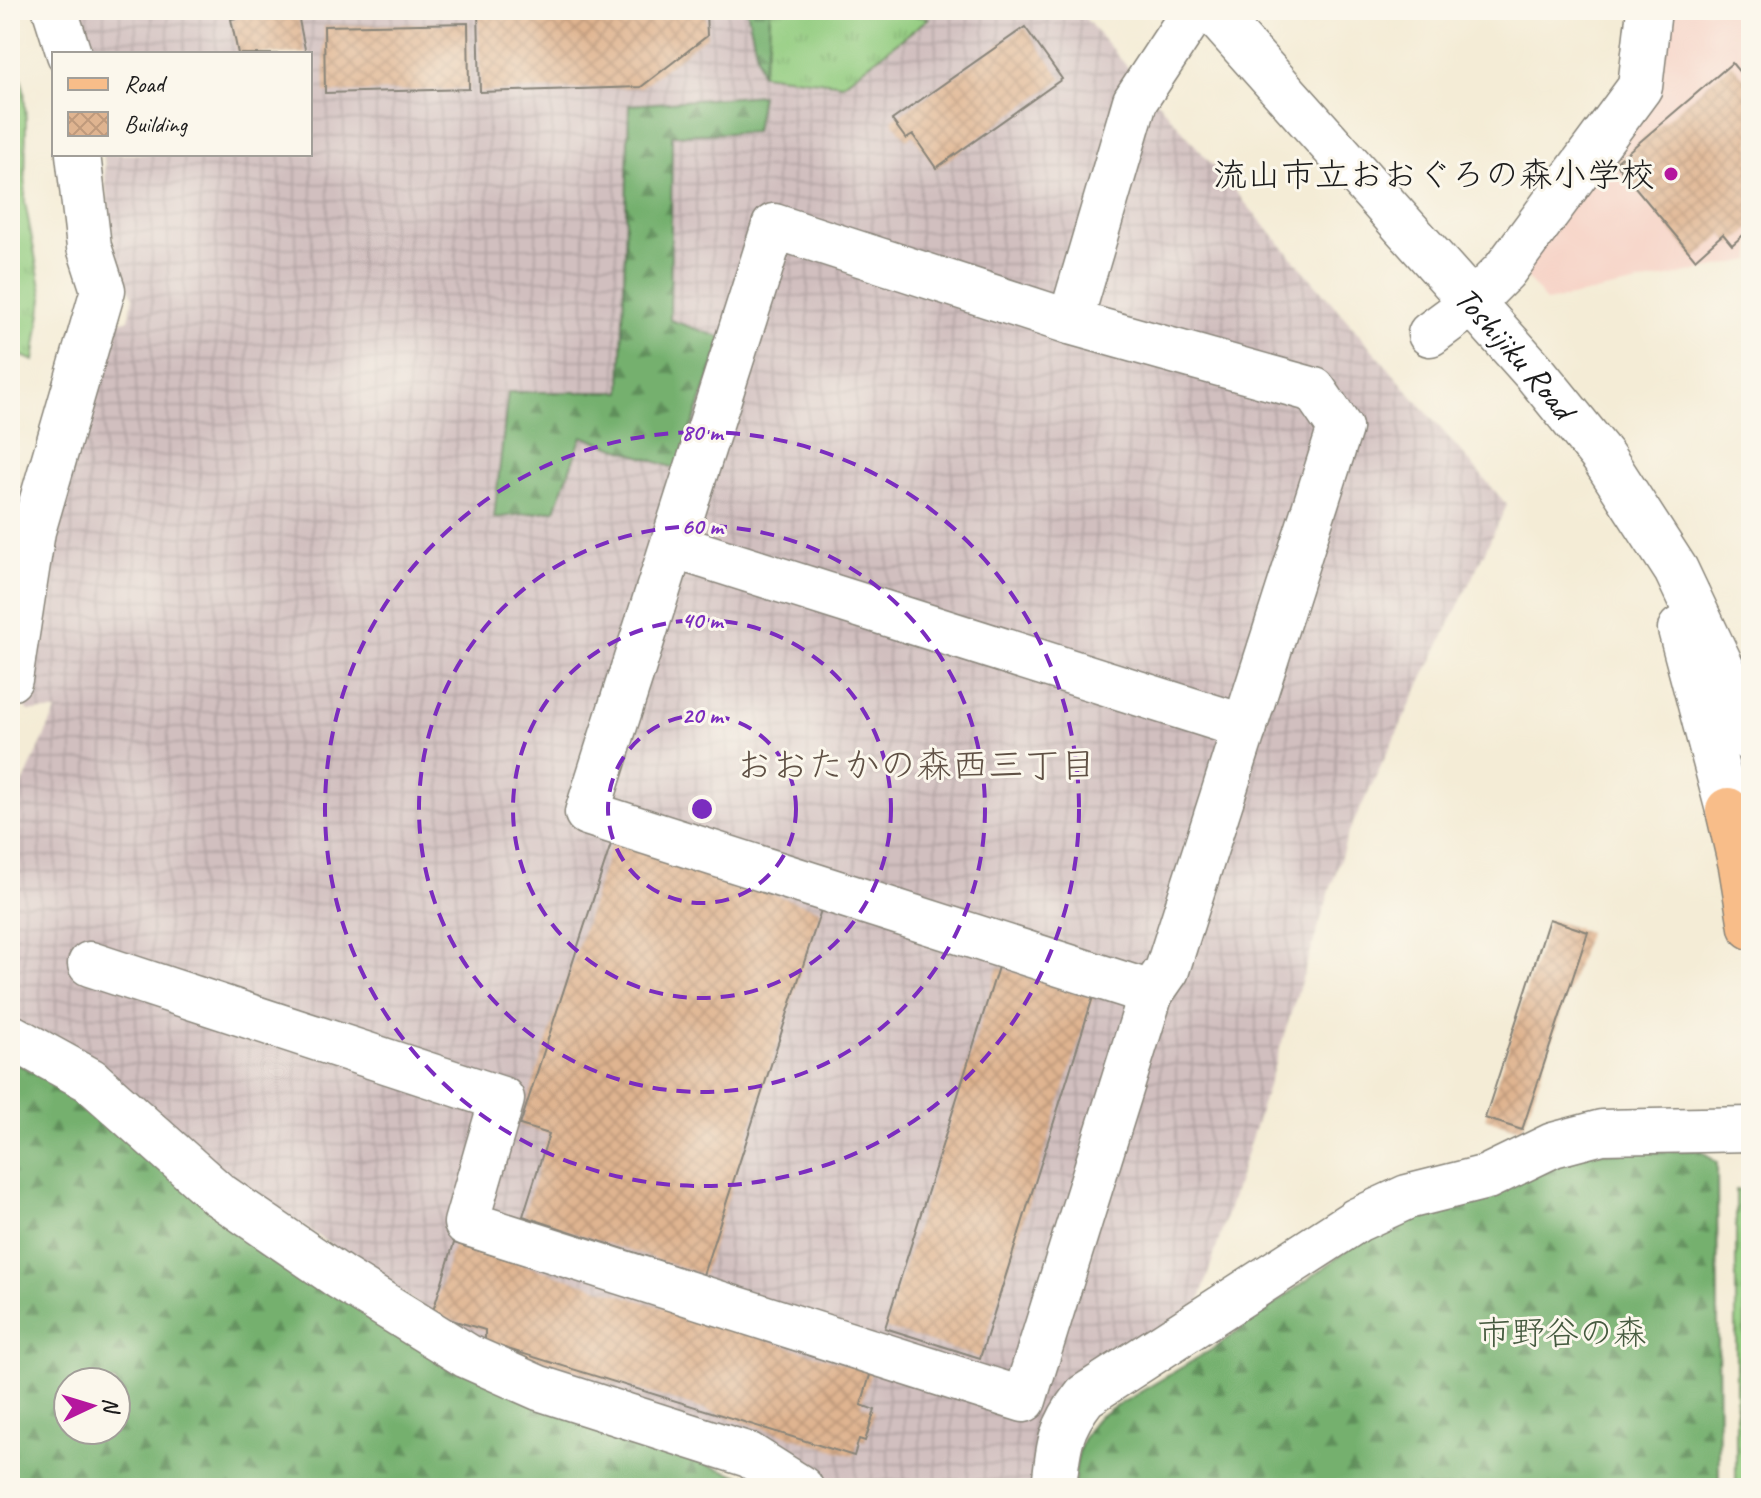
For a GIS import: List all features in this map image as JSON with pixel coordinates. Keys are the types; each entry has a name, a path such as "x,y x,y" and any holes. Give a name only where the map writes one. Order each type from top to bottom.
{"main road":[{"path":"1739,808 1741,866 1751,927"}],"street":[{"path":"55,10 68,52"},
{"path":"1070,322 1135,101 1195,10"},
{"name":"Toshijiku Road","path":"1211,10 1535,373 1603,457 1676,570 1728,680 1751,740"},
{"path":"1430,334 1472,303 1504,271 1640,87 1649,10"},
{"path":"10,679 33,531 103,290 89,247 78,156"},
{"path":"90,964 502,1099 466,1223 1024,1400 1151,993 1167,970 1340,428 1314,390 1070,322 774,226 587,813 1151,993"},
{"path":"1638,509 1670,596 1739,808"},
{"path":"673,546 1245,727"},
{"path":"10,1036 90,1080 218,1194 341,1278 467,1356 539,1388 749,1455 801,1488"},
{"path":"1054,1488 1057,1452 1067,1418 1085,1396 1357,1220 1407,1197 1487,1177 1553,1145 1602,1132 1751,1129"}],"shaded area":[{"path":"73,10 747,10 762,74 927,18 885,10 1078,10 1507,505 1348,834 1196,1312 1075,1391 1043,1488 818,1488 485,1350 10,1026 10,812 56,711 28,711 20,700 39,583 110,322 129,320 133,297 116,257 104,156 312,156 312,52 87,52"},
{"name":"流山市立おおぐろの森小学校","path":"1661,10 1751,10 1751,260 1546,302 1523,272"}],"green space":[{"path":"747,10 770,10 769,41 761,74"},
{"path":"770,10 885,10 929,18 843,84 761,74 769,41"},
{"path":"10,44 24,89 25,202 43,298 34,361 10,351"},
{"path":"761,95 755,132 672,135 670,320 723,338 677,469 582,436 555,510 494,518 508,392 621,392 629,105"},
{"path":"10,1060 67,1089 584,1422 740,1476 757,1488 10,1488"},
{"name":"市野谷の森","path":"1701,1150 1717,1163 1719,1488 1074,1488 1079,1450 1086,1432 1098,1417 1216,1347 1356,1244 1571,1153"},
{"path":"1736,1190 1745,1190 1745,1488 1736,1488"}],"building":[{"path":"274,10 297,10 306,52 238,52 231,19"},
{"path":"478,10 706,10 707,36 641,87 480,92"},
{"path":"468,23 469,89 325,93 324,26"},
{"path":"1025,27 1062,79 936,168 913,135 906,139 892,120"},
{"path":"1732,63 1751,86 1751,228 1732,245 1723,234 1695,259 1615,163"},
{"path":"612,841 821,910 703,1275 523,1216 549,1134 520,1125"},
{"path":"1549,919 1588,932 1522,1130 1485,1118"},
{"path":"998,967 1093,997 980,1358 885,1328"},
{"path":"454,1243 871,1372 861,1405 875,1410 865,1441 859,1439 854,1456 485,1342 485,1330 432,1314"}],"place":[{"name":"流山市立おおぐろの森小学校","path":"1671,174"}],"district":[{"name":"おおたかの森西三丁目","path":"916,765"}]}
